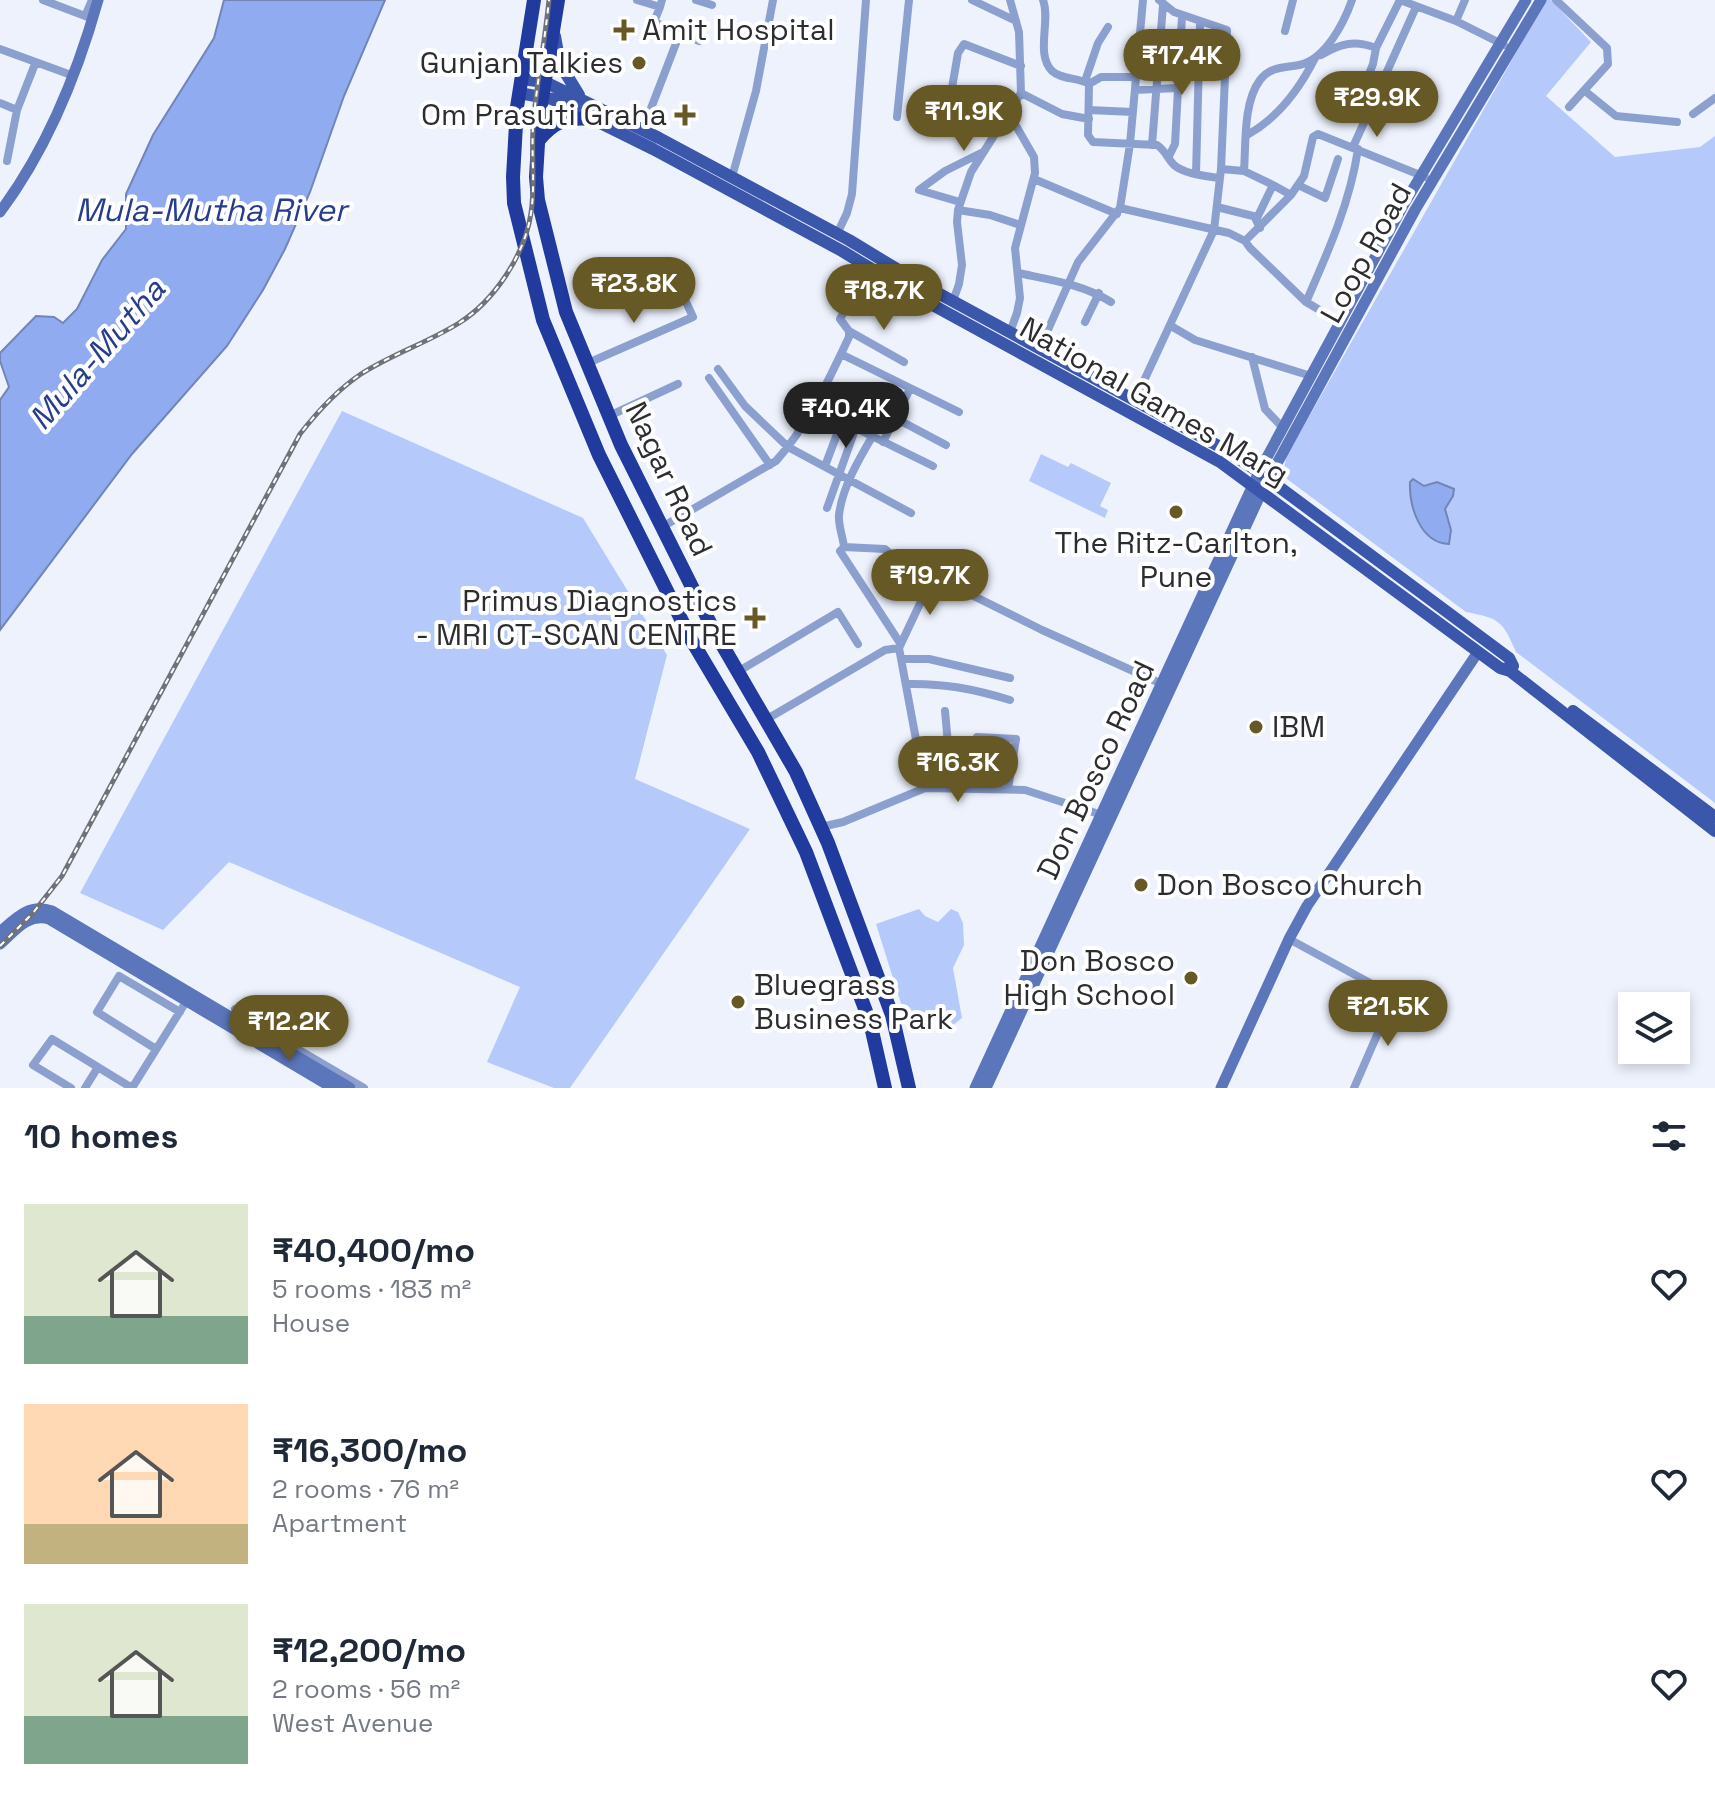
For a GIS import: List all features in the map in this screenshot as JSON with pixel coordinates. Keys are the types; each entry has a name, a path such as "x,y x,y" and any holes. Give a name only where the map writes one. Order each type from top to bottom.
{"highway":[{"name":"Nagar Road","path":"534,0 513,146 514,203 543,320 606,469 692,641 774,783 806,852 870,1022 885,1088"},
{"name":"Nagar Road","path":"558,0 537,142 536,177 540,211 566,312 609,416 662,527 713,629 796,772 821,827 892,1015 909,1088"},
{"path":"537,142 560,121 592,119"}],"main road":[{"path":"0,212 30,167 74,76 89,17 98,0"},
{"name":"Loop Road","path":"1261,482 1283,428 1340,322 1421,176 1526,0"},
{"name":"Loop Road","path":"1261,482 1433,181 1541,0"},
{"path":"554,29 560,64 573,90 582,99"},
{"path":"520,86 544,89"},
{"name":"National Games Marg","path":"544,89 582,99 732,177 837,234 872,262 1227,459"},
{"name":"National Games Marg","path":"544,89 592,119 800,228 953,301 1010,332 1043,355 1135,400 1261,482 1509,658 1512,669 1715,831"},
{"path":"872,262 881,270 1043,355 1230,463 1308,517 1512,669"},
{"name":"National Games Marg","path":"1261,482 1478,652 1500,668 1512,669 1715,817"},
{"name":"Don Bosco Road","path":"975,1088 1162,684 1261,482"},
{"name":"Don Bosco Road","path":"986,1088 1261,482"},
{"path":"1221,1088 1307,906 1478,652"},
{"path":"0,932 21,913 40,912 322,1068 337,1086"},
{"path":"0,944 40,912"},
{"path":"189,997 337,1086"}],"street":[{"path":"43,0 64,4 89,17 92,0"},
{"path":"637,0 661,4 654,22 699,41"},
{"path":"696,0 712,5"},
{"path":"732,177 756,91 773,0"},
{"path":"837,234 852,194 866,0"},
{"path":"897,117 909,0"},
{"path":"972,0 1016,21"},
{"path":"953,301 962,265 957,222 959,206 971,172 1021,93 1016,21 1010,0"},
{"path":"1043,0 1046,9 1045,54 1048,65 1061,76 1087,82 1101,77 1136,77"},
{"path":"1043,355 1068,283 1085,250 1118,211 1130,144 1143,0"},
{"path":"1285,31 1293,0"},
{"path":"1247,135 1261,127 1289,101 1347,14 1352,0"},
{"path":"1361,94 1376,48 1409,4 1428,0"},
{"path":"1456,21 1465,0"},
{"path":"1556,0 1607,48 1608,64 1569,107"},
{"path":"1135,400 1214,230 1220,173 1227,30 1182,16 1161,3 1152,145"},
{"path":"1409,4 1456,21 1511,50"},
{"path":"1306,302 1339,224 1355,169 1356,148 1409,4"},
{"path":"1169,156 1175,144 1182,16"},
{"path":"1196,174 1200,22"},
{"path":"1108,27 1098,43 1087,82 1088,135 1093,142 1152,145 1165,150 1174,165 1196,174 1244,171 1291,195"},
{"path":"643,129 680,33"},
{"path":"1244,171 1253,93 1261,78 1277,67 1301,65 1346,43 1360,42 1376,48"},
{"path":"948,111 958,53 964,44 1021,66"},
{"path":"0,49 74,76"},
{"path":"7,161 17,110 35,64"},
{"path":"1135,90 1178,88"},
{"path":"1585,91 1616,116 1677,122"},
{"path":"1021,93 1062,114 1133,112"},
{"path":"1693,114 1715,98"},
{"path":"0,103 17,110"},
{"path":"1008,112 1034,157 1034,179 1015,248 1020,298 1010,332"},
{"path":"1245,241 1298,185 1308,165 1315,134 1433,181"},
{"path":"984,152 945,171 919,190 1020,225"},
{"path":"1298,185 1325,198 1338,159"},
{"path":"1034,179 1118,211 1214,230 1245,241 1306,302 1340,322"},
{"path":"1260,228 1256,223 1257,217 1273,185"},
{"path":"1217,207 1257,217"},
{"path":"872,262 840,319 849,331 904,362"},
{"path":"1018,273 1068,283 1099,293 1111,302"},
{"path":"588,363 693,317 680,289"},
{"path":"1085,322 1099,293"},
{"path":"1171,326 1195,340 1311,376"},
{"path":"662,527 770,465 788,447 815,408 849,337 849,331"},
{"path":"841,354 959,412"},
{"path":"1252,357 1265,409 1283,428"},
{"path":"718,369 745,406 788,447 911,513"},
{"path":"709,378 770,465"},
{"path":"609,416 678,384"},
{"path":"824,389 895,418 946,445"},
{"path":"883,442 910,389"},
{"path":"815,408 933,466"},
{"path":"825,466 842,421"},
{"path":"827,508 856,427"},
{"path":"872,437 851,480 840,512 844,547 840,551 900,646 925,788"},
{"path":"844,547 885,549 893,556 1042,630 1162,684"},
{"path":"767,719 885,650 900,646 933,576"},
{"path":"739,671 838,612 858,644"},
{"path":"901,659 929,659 1010,678"},
{"path":"906,684 937,683 965,687 1010,700"},
{"path":"945,711 952,788"},
{"path":"973,789 977,737 1016,739 1008,789"},
{"path":"821,827 843,822 925,788 1031,791 1102,815"},
{"path":"1289,939 1394,996 1425,1009"},
{"path":"156,1049 97,1012 119,976 180,1012"},
{"path":"1354,1088 1394,996"},
{"path":"71,1088 33,1065 52,1039 132,1088 189,997"},
{"path":"235,1009 322,1068 364,1088"},
{"path":"85,1088 98,1067"}],"shaded area":[{"path":"1546,0 1551,0 1591,42 1546,96 1615,157 1700,147 1715,136 1715,803 1516,652 1503,627 1493,619 1466,612 1283,476 1286,457"},
{"path":"342,411 583,518 667,655 635,779 750,829 570,1088 554,1088 487,1062 520,987 229,862 163,930 80,893"},
{"path":"1041,454 1068,467 1071,463 1111,483 1100,506 1108,510 1105,518 1029,481"},
{"path":"919,909 938,922 951,909 958,912 963,923 964,945 953,968 962,1018 953,1025 945,1013 921,1021 920,1028 909,1029 876,924"}],"water":[{"name":"Mula-Mutha River","path":"224,0 385,0 344,96 310,192 263,290 227,346 132,454 0,630 0,400 9,387 0,353 36,316 54,317 63,323 77,309 102,260 126,229 126,194 153,135 214,38"},
{"path":"1413,479 1424,486 1437,482 1454,489 1445,509 1451,530 1449,544 1431,537 1418,522 1410,492"}],"railway":[{"path":"0,946 33,913 62,876 300,434 344,387 385,360 459,323 472,314 506,276 522,245 531,213 533,127 549,0"}],"place":[{"name":"Amit Hospital","path":"624,30"},
{"name":"Gunjan Talkies","path":"639,63"},
{"name":"Om Prasuti Graha","path":"685,115"},
{"name":"The Ritz-Carlton, Pune","path":"1176,512"},
{"name":"Primus Diagnostics - MRI CT-SCAN CENTRE","path":"755,618"},
{"name":"IBM","path":"1256,727"},
{"name":"Don Bosco Church","path":"1141,885"},
{"name":"Don Bosco High School","path":"1191,978"},
{"name":"Bluegrass Business Park","path":"738,1002"}],"water label":[{"name":"Mula-Mutha","path":"97,354"}]}
